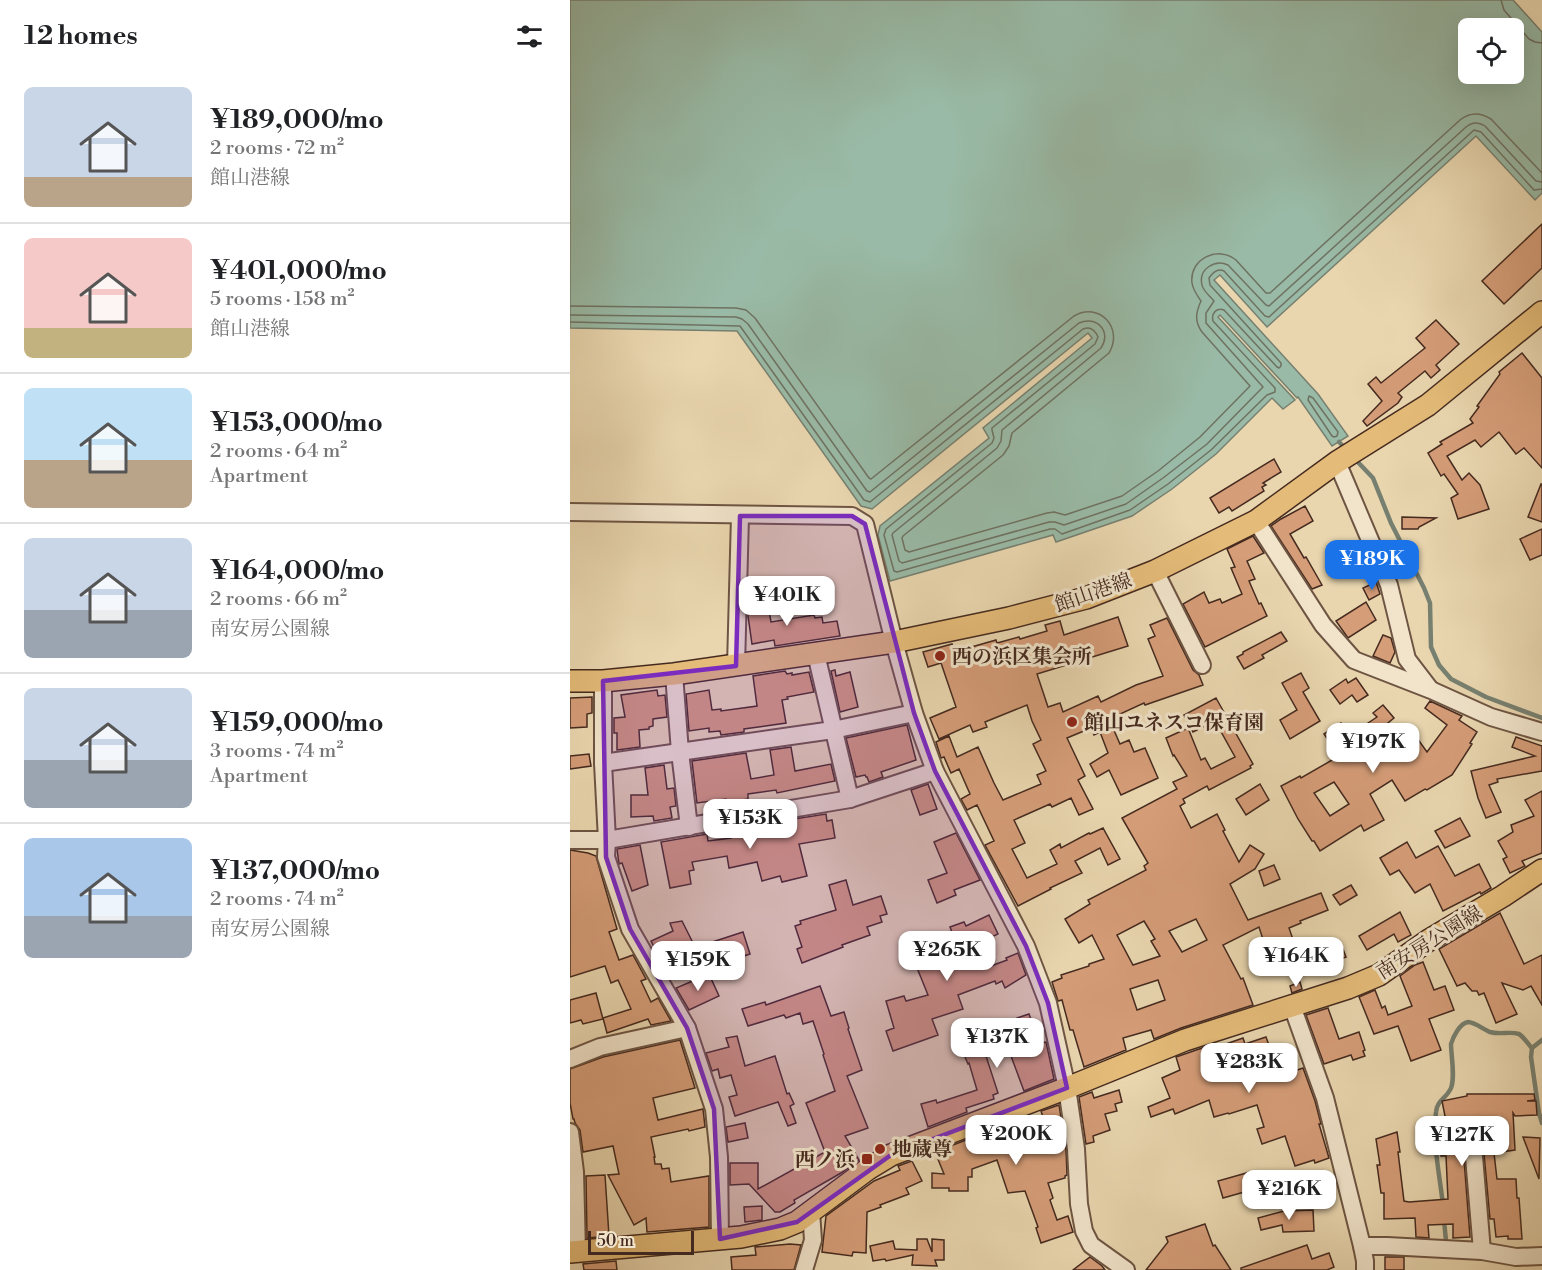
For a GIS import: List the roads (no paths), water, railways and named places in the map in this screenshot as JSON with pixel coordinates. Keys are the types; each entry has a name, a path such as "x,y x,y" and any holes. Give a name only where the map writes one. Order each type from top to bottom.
{"main road":[{"name":"館山港線","path":"570,681 603,681 674,674 894,642 1009,618 1086,598 1155,571 1256,521 1339,461 1428,405 1542,312"},
{"name":"南安房公園線","path":"574,1252 720,1239 763,1233 797,1222 868,1169 891,1155 1185,1040 1348,988 1379,975 1429,940 1542,870"}],"street":[{"path":"1339,461 1389,585 1407,659 1431,690"},
{"path":"570,512 852,516 865,524 914,713 935,771 1026,946 1048,1003 1067,1088 1084,1231 1090,1245 1126,1270"},
{"path":"736,666 740,516"},
{"path":"1256,521 1323,625 1353,660 1431,690 1491,717 1542,732"},
{"path":"1155,571 1202,665"},
{"path":"816,654 850,799"},
{"path":"674,674 689,827"},
{"path":"603,681 606,857 630,929 687,1028 714,1109 719,1157 720,1239"},
{"path":"603,763 833,730 914,713"},
{"path":"570,840 607,840 850,799 935,771"},
{"path":"1292,1006 1325,1098 1362,1246 1365,1270"},
{"path":"570,1059 600,1047 687,1028"},
{"path":"570,1132 575,1172 574,1252"},
{"path":"1472,1132 1482,1251"},
{"path":"804,1270 813,1240 812,1212"},
{"path":"1362,1246 1482,1251 1516,1264 1542,1256"}],"water":[{"path":"570,0 1513,0 1542,32 1542,193 1535,200 1476,136 1267,327 1220,275 1214,280 1318,394 1348,436 1332,446 1298,397 1220,315 1218,317 1295,400 1283,409 1272,398 1216,454 1172,489 1132,516 1056,542 1053,535 890,581 878,535 880,526 989,438 983,428 1092,338 1088,333 872,509 861,506 737,331 570,328"}],"waterway":[{"path":"1339,442 1347,450"},
{"path":"1355,459 1373,478 1391,523 1424,588 1430,603 1431,647 1439,665 1451,679 1486,697 1542,718"},
{"path":"1443,1205 1435,1123 1438,1105 1452,1086 1451,1044 1455,1034 1462,1025 1471,1022 1490,1032 1519,1034 1532,1048"},
{"path":"1542,1040 1532,1048 1531,1057 1542,1123"},
{"path":"1444,1220 1446,1241"}],"place":[{"name":"西の浜区集会所","path":"940,656"},
{"name":"館山ユネスコ保育園","path":"1072,722"},
{"name":"地蔵尊","path":"880,1149"},
{"name":"西ノ浜","path":"867,1159"}]}
